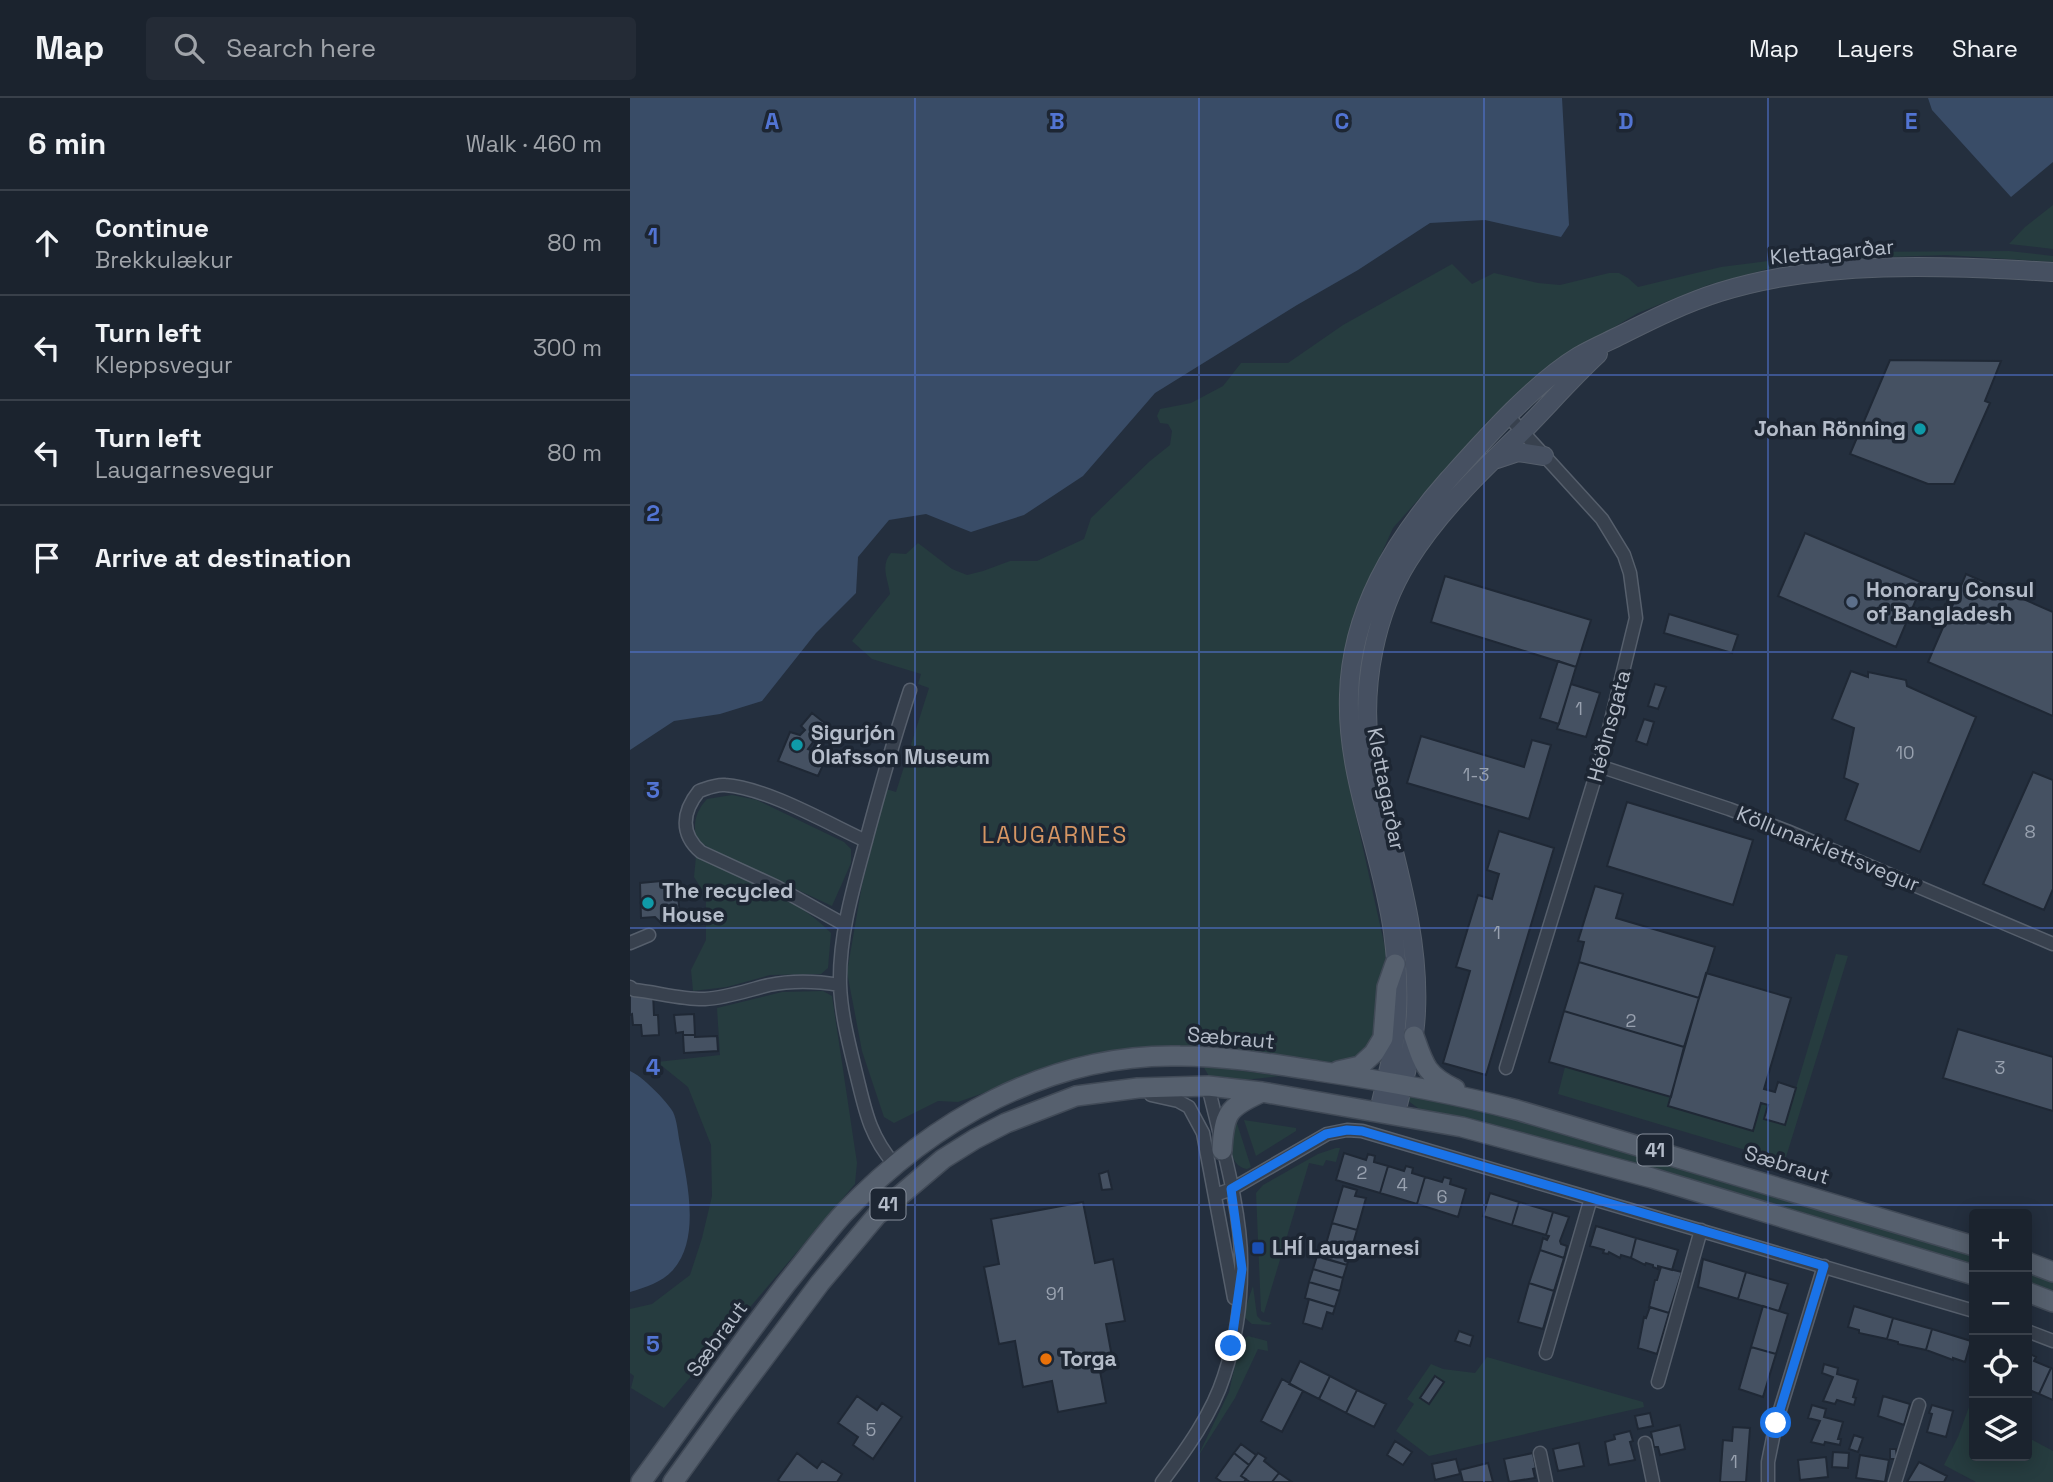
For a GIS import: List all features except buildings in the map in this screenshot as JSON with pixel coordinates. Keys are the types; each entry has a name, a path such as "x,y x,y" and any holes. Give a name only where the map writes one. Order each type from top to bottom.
{"main road":[{"name":"Klettagarðar","path":"1387,1113 1393,1083 1396,1027 1393,931 1352,752 1349,695 1354,654 1370,598 1398,543 1438,492 1487,438 1538,389 1578,357 1699,299 1802,275 1912,268 2053,272"},
{"name":"Klettagarðar","path":"1393,1083 1414,1036 1416,988 1408,916 1370,748 1367,709 1371,666 1387,603 1407,562 1442,515 1490,462 1597,355 1625,333"},
{"path":"1490,462 1518,452 1544,456"},
{"path":"1332,1073 1360,1066 1374,1053 1384,1038 1387,987 1395,964"},
{"path":"1414,1036 1428,1072 1439,1081 1482,1101"},
{"path":"1184,1056 1200,1070 1208,1086"},
{"name":"Sæbraut","path":"641,1482 764,1312 818,1244 894,1164 968,1112 1003,1095 1071,1068 1119,1059 1184,1056 1230,1058 1393,1083 1482,1101 1969,1244"},
{"name":"41","path":"673,1482 820,1283 877,1215 943,1158 1006,1123 1076,1096 1138,1088 1208,1086 1262,1092 1462,1127 1557,1151 1969,1274"},
{"path":"1222,1150 1228,1114 1239,1103 1262,1092"},
{"path":"2032,1264 2053,1272"},
{"path":"2032,1294 2053,1302"}],"street":[{"name":"Héðinsgata","path":"1506,1068 1599,766 1630,651 1636,618 1635,594 1624,555 1602,519 1509,417"},
{"path":"894,1164 879,1147 867,1118 848,1039 840,985 845,926 909,690"},
{"name":"Köllunarklettsvegur","path":"1599,766 1776,826 2053,944"},
{"path":"845,926 777,887 701,852 691,844 687,834 686,814 699,792 722,784 740,787 793,807 866,841"},
{"path":"630,943 649,935"},
{"path":"630,987 634,990 690,999 707,999 742,994 783,983 820,982 840,985"},
{"path":"1162,1482 1205,1416 1224,1378 1236,1319 1242,1269 1231,1189 1208,1086"},
{"path":"1116,1091 1161,1096 1178,1101 1189,1107 1203,1133 1230,1273 1236,1319"},
{"path":"1215,1195 1231,1189 1320,1137 1347,1130 1362,1131 1969,1310"},
{"path":"1546,1353 1591,1198"},
{"path":"1658,1382 1701,1230"},
{"path":"1768,1482 1768,1462 1776,1423 1824,1266"},
{"path":"2032,1333 2053,1341"},
{"path":"1895,1482 1919,1405"},
{"path":"1644,1443 1653,1482"},
{"path":"1540,1453 1546,1482"}],"green space":[{"path":"2053,205 2053,249 2009,244 2025,227"},
{"path":"2009,251 2053,256 2053,262 1947,255 1802,260 1708,285 1638,313 1584,345 1489,420 1393,528 1353,616 1340,693 1348,781 1386,952 1376,1034 1368,1050 1356,1060 1343,1064 1266,1057 1055,1068 958,1102 938,1101 894,1123 884,1117 862,1051 847,972 862,885 886,789 896,792 929,688 918,684 921,674 872,659 852,641 890,594 885,568 891,553 906,554 918,543 952,569 967,575 1010,561 1037,561 1084,539 1091,518 1170,445 1172,431 1168,424 1160,423 1157,416 1160,409 1191,403 1223,386 1241,363 1288,363 1343,325 1452,264 1472,284 1494,273 1560,285 1619,273 1638,287 1721,267 1840,252"},
{"path":"732,795 757,800 844,842 851,849 851,863 832,906 712,850 696,839 696,817 703,803 707,799"},
{"path":"696,856 768,888 817,920 831,933 828,968 821,974 770,975 727,987 693,991 691,970 706,940 706,896 694,877"},
{"path":"1836,954 1848,956 1786,1157 1779,1160 1558,1094 1565,1067 1671,1097 1668,1106 1753,1130 1761,1103 1768,1105 1764,1119 1785,1125"},
{"path":"823,991 832,996 857,1163 855,1184 664,1408 631,1388 634,1376 630,1373 630,1309 652,1304 690,1275 712,1196 711,1145 688,1087 657,1062 720,1055 717,1008 782,992"},
{"path":"1203,1066 1281,1076 1235,1081 1210,1078"},
{"path":"1409,1094 1471,1106 1969,1252 1969,1265 1422,1111 1407,1100"},
{"path":"1234,1114 1251,1167 1247,1169 1240,1166 1232,1155"},
{"path":"1244,1120 1296,1128 1296,1131 1256,1156"},
{"path":"1340,1148 1336,1162 1326,1160 1323,1166 1309,1163 1264,1313 1261,1311 1256,1193 1263,1185 1318,1154"},
{"path":"2032,1272 2053,1280 2053,1293 2032,1285"},
{"path":"1253,1286 1257,1316 1262,1321 1272,1323 1269,1325 1252,1324 1245,1318 1245,1309"},
{"path":"1248,1336 1267,1341 1268,1351 1258,1349 1235,1398 1197,1458 1229,1392 1240,1343"},
{"path":"1487,1357 1643,1402 1644,1407 1429,1456 1396,1431 1414,1404 1407,1399 1431,1364 1443,1369 1475,1373"},
{"path":"1969,1407 1969,1461 2032,1461 2032,1440 2053,1451 2053,1482 1976,1482 1944,1465"}],"water":[{"path":"630,98 1562,98 1569,225 1561,237 1485,220 1430,223 1358,270 1155,393 1083,476 1024,515 971,532 926,514 889,520 858,557 856,593 816,633 762,701 720,714 674,721 630,750"},
{"path":"1928,98 2053,98 2053,162 2011,197 1932,110"},
{"path":"630,1071 653,1089 673,1112 690,1209 687,1242 682,1257 673,1270 658,1281 630,1292"}],"place":[{"name":"Johan Rönning","path":"1920,429"},
{"name":"Honorary Consul of Bangladesh","path":"1852,602"},
{"name":"Sigurjón Ólafsson Museum","path":"797,745"},
{"name":"The recycled House","path":"648,903"},
{"name":"LHÍ Laugarnesi","path":"1258,1248"},
{"name":"Torga","path":"1046,1359"}],"district":[{"name":"LAUGARNES","path":"1055,835"}],"route":[{"path":"1231,1346 1242,1269 1231,1189 1326,1134 1347,1130 1362,1131 1824,1266 1776,1423"}]}
